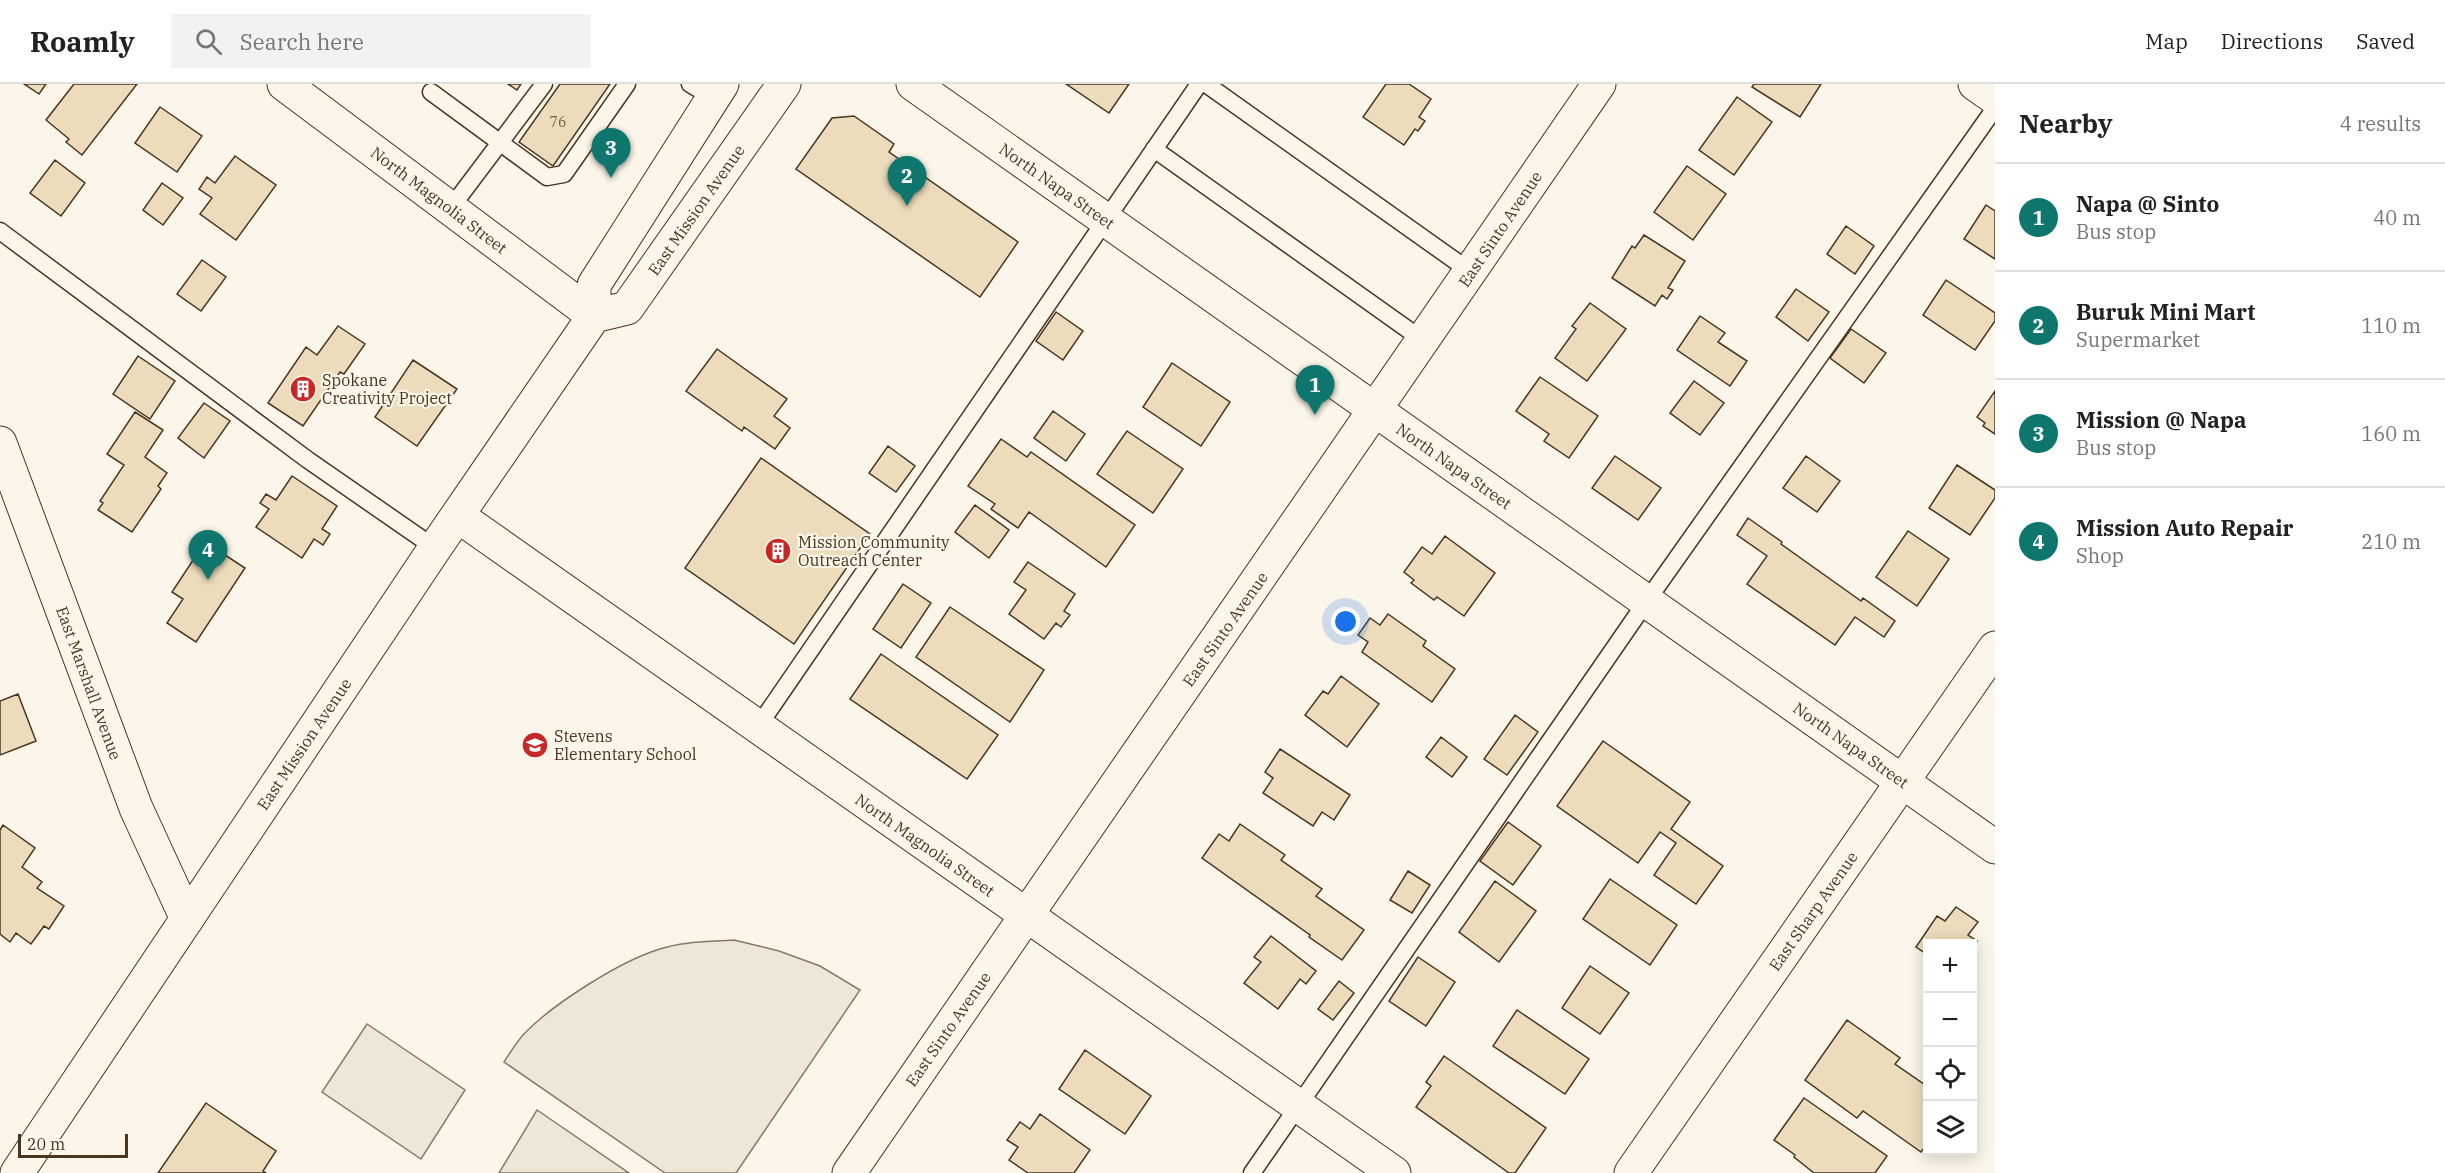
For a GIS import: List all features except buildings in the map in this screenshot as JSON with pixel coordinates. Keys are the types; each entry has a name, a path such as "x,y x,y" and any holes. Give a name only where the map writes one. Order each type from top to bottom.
{"street":[{"name":"North Magnolia Street","path":"284,84 594,316"},
{"name":"East Mission Avenue","path":"17,1173 435,548 594,316 627,308 784,84"},
{"name":"North Napa Street","path":"913,84 1995,847"},
{"name":"East Sinto Avenue","path":"849,1173 1376,411 1599,84"},
{"path":"1975,84 1995,98"},
{"path":"594,316 594,285 708,89"},
{"name":"East Marshall Avenue","path":"0,443 136,808 187,919"},
{"name":"North Magnolia Street","path":"458,516 1394,1173"},
{"name":"East Sharp Avenue","path":"1631,1173 1995,648"}],"lane":[{"path":"450,209 500,143 536,106 544,84"},
{"path":"431,92 547,177 564,174 581,137 605,103 627,84"},
{"path":"757,728 1200,84"},
{"path":"1206,84 1471,272"},
{"path":"1252,1173 1646,602 1995,108"},
{"path":"1154,149 1424,341"},
{"path":"0,231 296,451 435,548"}],"shaded area":[{"path":"734,940 779,951 820,966 860,990 736,1173 665,1173 504,1062 515,1045 535,1023 587,985 626,963 678,944"},
{"path":"367,1024 465,1090 421,1159 322,1092"},
{"path":"537,1110 629,1173 499,1173"}],"place":[{"name":"Mission @ Napa","path":"611,178"},
{"name":"Buruk Mini Mart","path":"907,206"},
{"name":"Spokane Creativity Project","path":"303,389"},
{"name":"Napa @ Sinto","path":"1315,415"},
{"name":"Mission Community Outreach Center","path":"778,551"},
{"name":"Mission Auto Repair","path":"208,580"},
{"name":"Stevens Elementary School","path":"535,745"}]}
